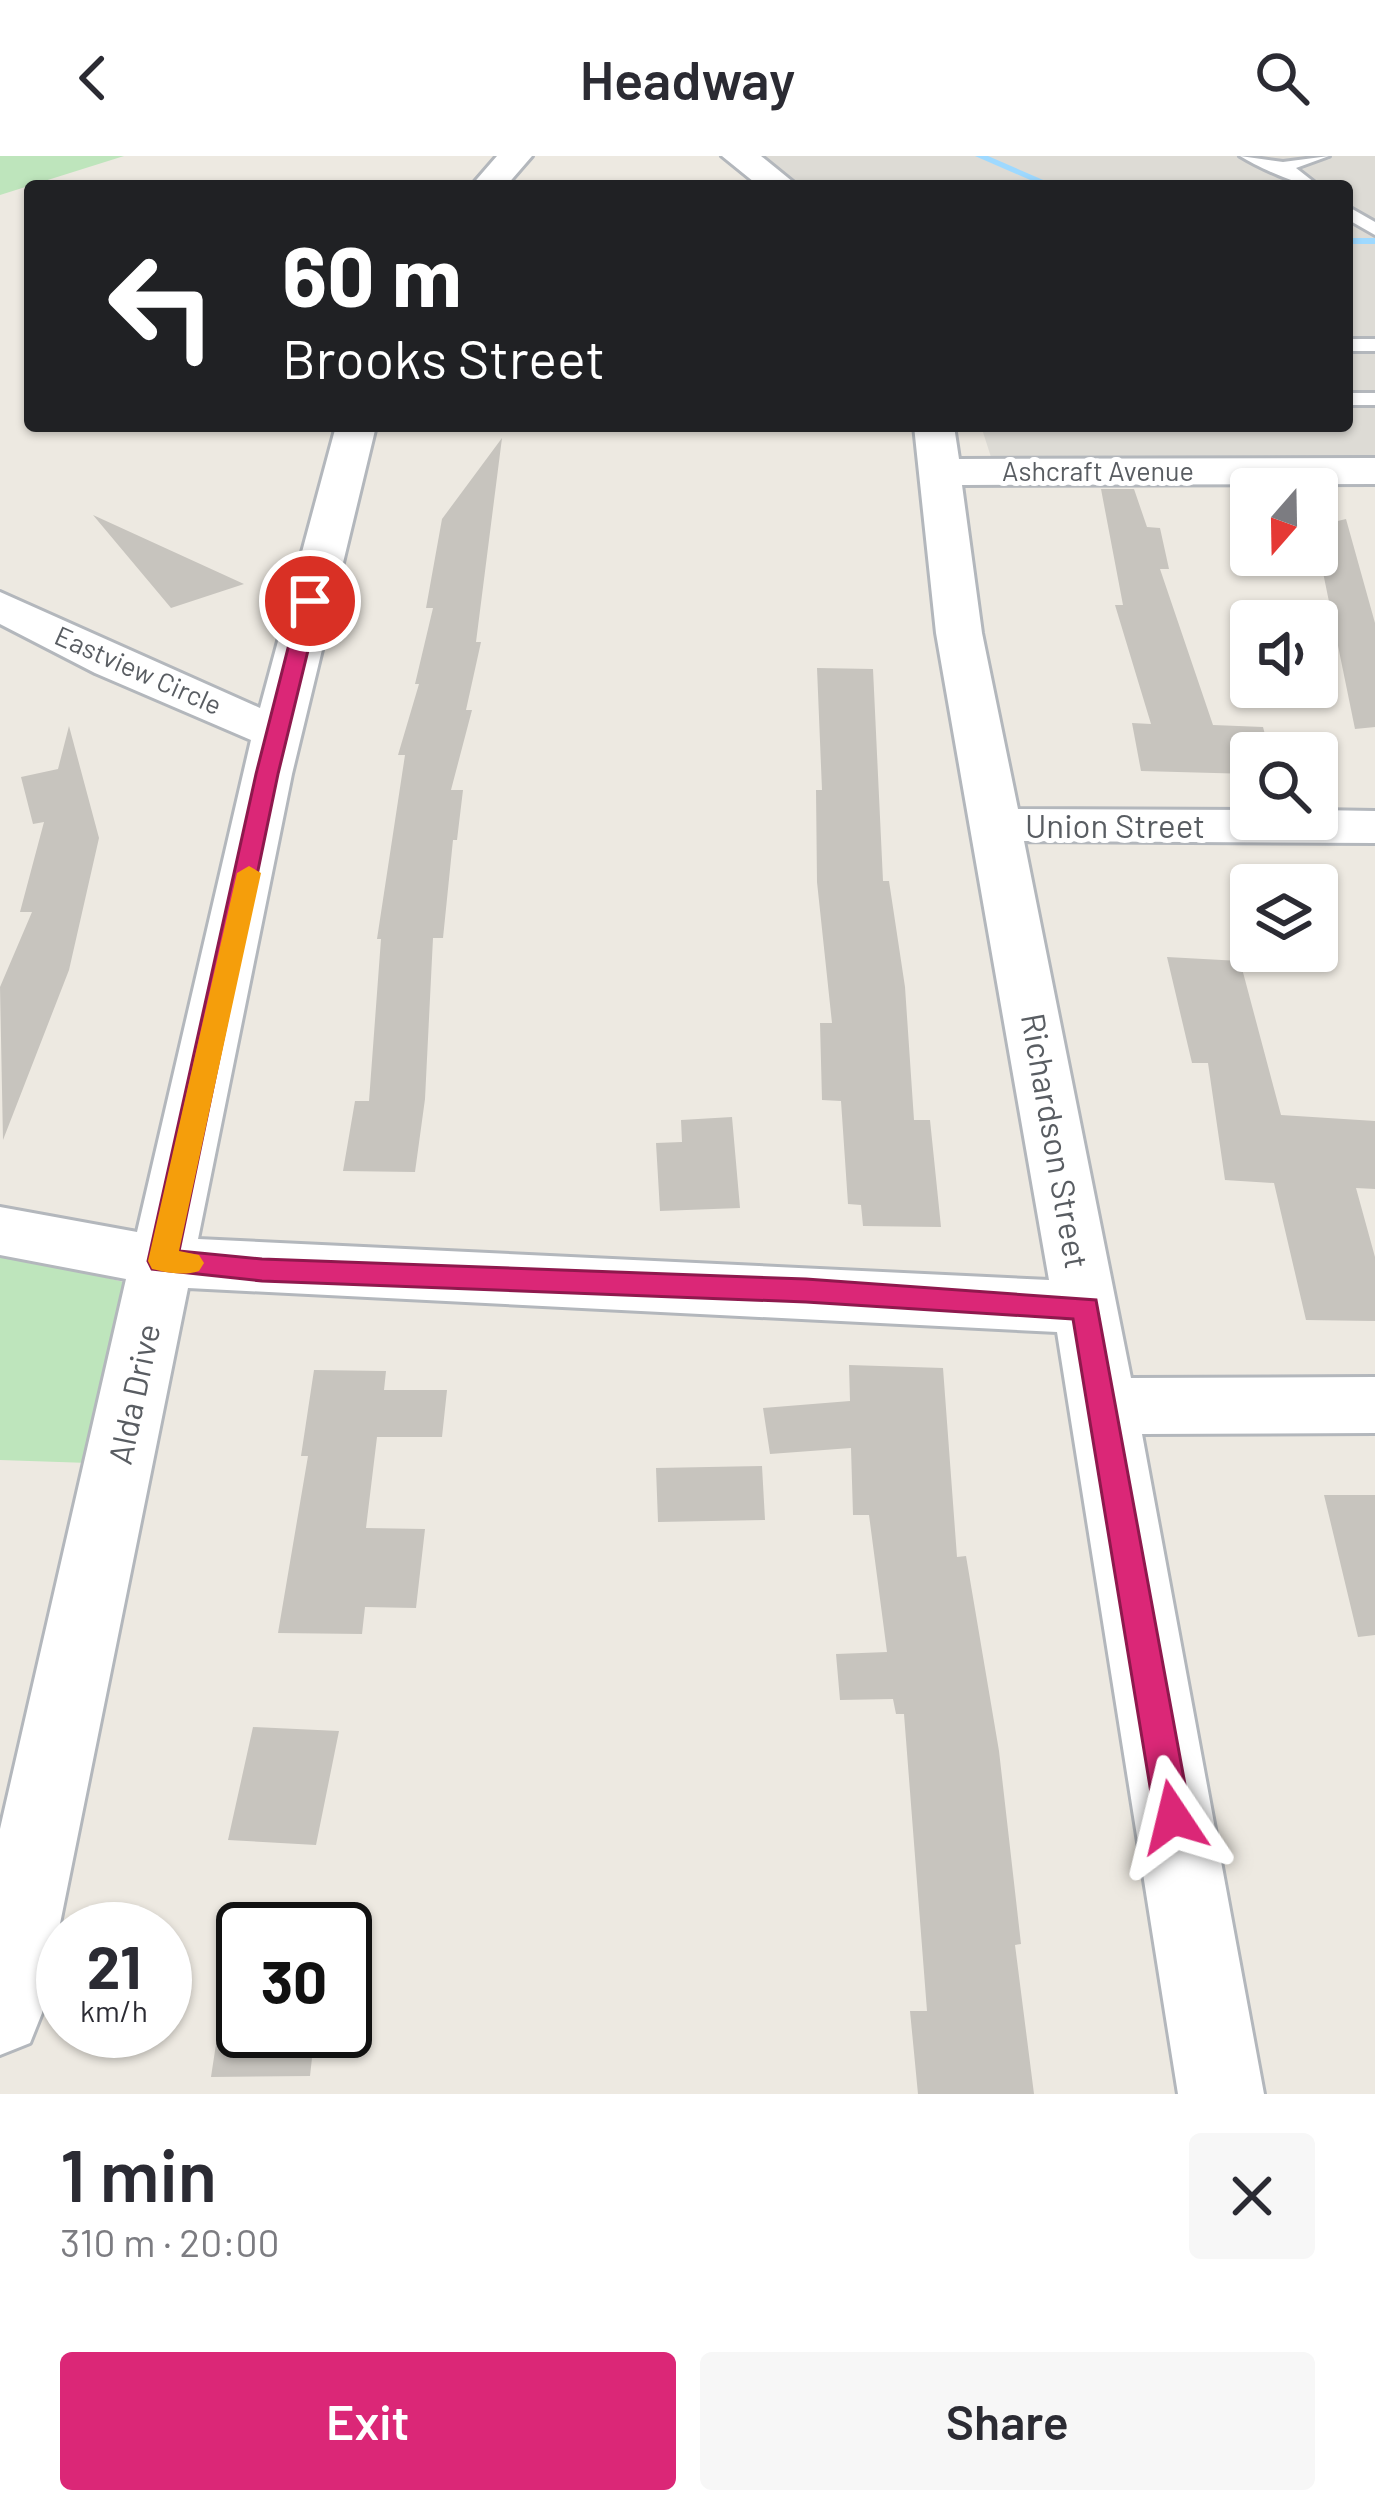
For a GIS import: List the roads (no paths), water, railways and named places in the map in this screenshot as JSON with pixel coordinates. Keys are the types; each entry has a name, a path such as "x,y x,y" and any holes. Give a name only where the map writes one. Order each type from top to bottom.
{"street":[{"path":"493,180 515,156"},
{"path":"739,156 773,180"},
{"name":"Alda Drive","path":"0,2013 277,733 354,432"},
{"name":"Ashcraft Avenue","path":"937,449 1375,471"},
{"name":"Richardson Street","path":"937,449 959,633 999,825 1086,1308 1221,2094"},
{"name":"Eastview Circle","path":"0,606 112,663 277,733"},
{"name":"Union Street","path":"999,825 1375,827"},
{"path":"0,1232 163,1261 262,1270 806,1291 1086,1308"},
{"path":"1102,1406 1375,1405"}],"lane":[{"path":"1247,156 1282,167 1301,180"},
{"path":"1282,167 1321,156"}],"waterway":[{"path":"980,156 1038,180"},
{"path":"1353,241 1375,241"}]}
